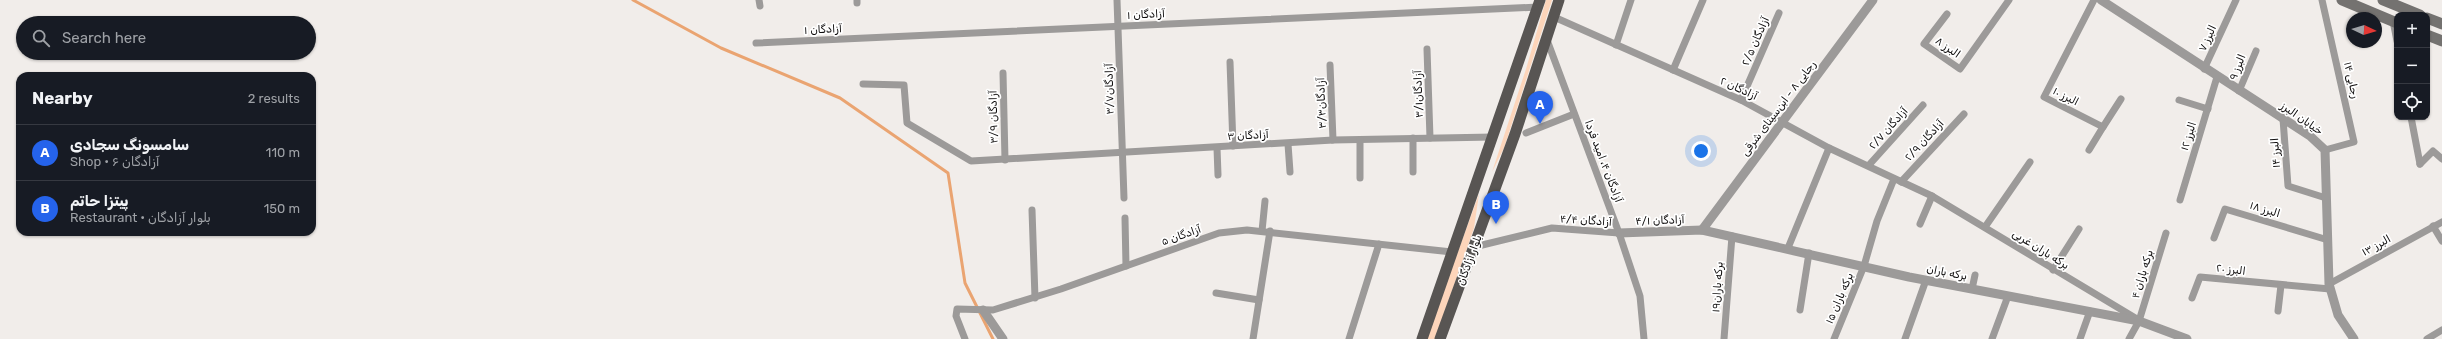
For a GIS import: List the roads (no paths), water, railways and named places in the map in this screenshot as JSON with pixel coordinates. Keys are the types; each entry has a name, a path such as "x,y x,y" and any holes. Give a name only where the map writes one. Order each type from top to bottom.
{"main road":[{"name":"بلوار آزادگان","path":"1440,339 1496,186 1547,40 1559,0"},
{"path":"2342,0 2394,22"},
{"path":"2387,1 2413,12"},
{"name":"بلوار آزادگان","path":"1422,339 1493,137 1538,2"},
{"path":"2430,19 2442,24"},
{"path":"2430,36 2442,41"},
{"path":"1478,180 1496,186"}],"street":[{"name":"آزادگان۳/۷","path":"1117,0 1124,198"},
{"path":"1616,45 1631,0"},
{"path":"1673,70 1703,0"},
{"name":"رجایی ۸ - ابن‌سینای شرقی","path":"1702,230 1873,0"},
{"name":"البرز ۸","path":"1946,14 1924,44 1960,69 2009,0"},
{"name":"البرز ۱۰","path":"2094,0 2044,97 2103,127"},
{"name":"خیابان البرز","path":"2101,0 2204,69 2310,136 2325,150 2330,286 2338,315 2354,339"},
{"name":"البرز ۷","path":"2204,69 2236,0"},
{"name":"رجایی ۱۴","path":"2322,0 2354,142 2325,150"},
{"name":"آزادگان ۱","path":"756,43 1119,26 1538,2"},
{"name":"آزادگان ۲/۵","path":"1741,100 1779,14"},
{"name":"آزادگان ۲","path":"1554,17 1741,100 1783,121 1830,148 1869,165 1932,196"},
{"name":"آزادگان ۴، امید فردا","path":"1547,40 1619,233 1640,296 1644,339"},
{"name":"آزادگان۳/۱","path":"1427,49 1430,138"},
{"name":"البرز ۹","path":"2239,91 2256,52"},
{"path":"1230,62 1233,146"},
{"name":"آزادگان۳/۳","path":"1330,65 1333,140"},
{"name":"آزادگان ۳/۹","path":"1003,73 1005,160"},
{"name":"البرز ۱۲","path":"2180,200 2217,77"},
{"name":"آزادگان ۳","path":"863,84 904,85 907,123 971,161 1288,144 1333,140 1493,137"},
{"path":"2089,150 2121,99"},
{"path":"2179,100 2208,109"},
{"name":"آزادگان ۲/۷","path":"1869,165 1923,105"},
{"path":"1526,134 1574,114"},
{"name":"آزادگان ۲/۹","path":"1898,180 1964,114"},
{"name":"البرز ۱۴","path":"2283,119 2288,186 2326,198"},
{"path":"2412,120 2420,164 2433,151 2442,159"},
{"path":"1413,138 1413,172"},
{"path":"1360,140 1360,178"},
{"path":"1288,144 1290,172"},
{"path":"1217,148 1218,175"},
{"path":"1788,248 1830,148"},
{"path":"1984,227 2030,162"},
{"name":"برکه باران ۱۵","path":"1834,339 1864,266 1877,221 1898,180"},
{"path":"1920,224 1932,196"},
{"name":"برکه باران غربی","path":"1932,196 2139,321"},
{"path":"1262,230 1265,201"},
{"name":"البرز ۱۸","path":"2214,238 2225,209 2328,240"},
{"path":"1032,210 1035,298"},
{"path":"1125,218 1126,266"},
{"name":"البرز ۱۳","path":"2330,286 2442,222"},
{"path":"2433,226 2442,241"},
{"name":"آزادگان ۴/۴","path":"1474,247 1552,228 1619,233"},
{"path":"2053,270 2078,229"},
{"name":"آزادگان ۵","path":"965,339 956,316 957,309 993,310 1035,298 1219,233 1262,230 1452,252"},
{"name":"آزادگان ۴/۱","path":"1619,233 1702,230"},
{"name":"برکه باران","path":"1702,230 1926,280 2139,321 2187,339"},
{"path":"1253,339 1270,231"},
{"name":"برکه باران ۴","path":"2129,339 2139,321 2166,233"},
{"name":"برکه باران۱۹","path":"1724,339 1732,236"},
{"path":"1349,339 1379,244"},
{"path":"1800,310 1809,253"},
{"path":"1972,289 1975,275"},
{"name":"البرز ۲۰","path":"2192,298 2200,277 2281,285 2330,286"},
{"path":"1905,339 1926,280"},
{"path":"2278,311 2281,285"},
{"path":"1216,293 1259,300"},
{"path":"1992,339 2008,296"},
{"path":"982,310 1003,339"},
{"path":"2080,339 2090,311"},
{"path":"2427,339 2442,330"}],"waterway":[{"path":"633,0 721,48 840,98 948,173 965,283 993,339"}],"place":[{"name":"سامسونگ سجادی","path":"1540,124"},
{"name":"پیتزا حاتم","path":"1496,224"}]}
